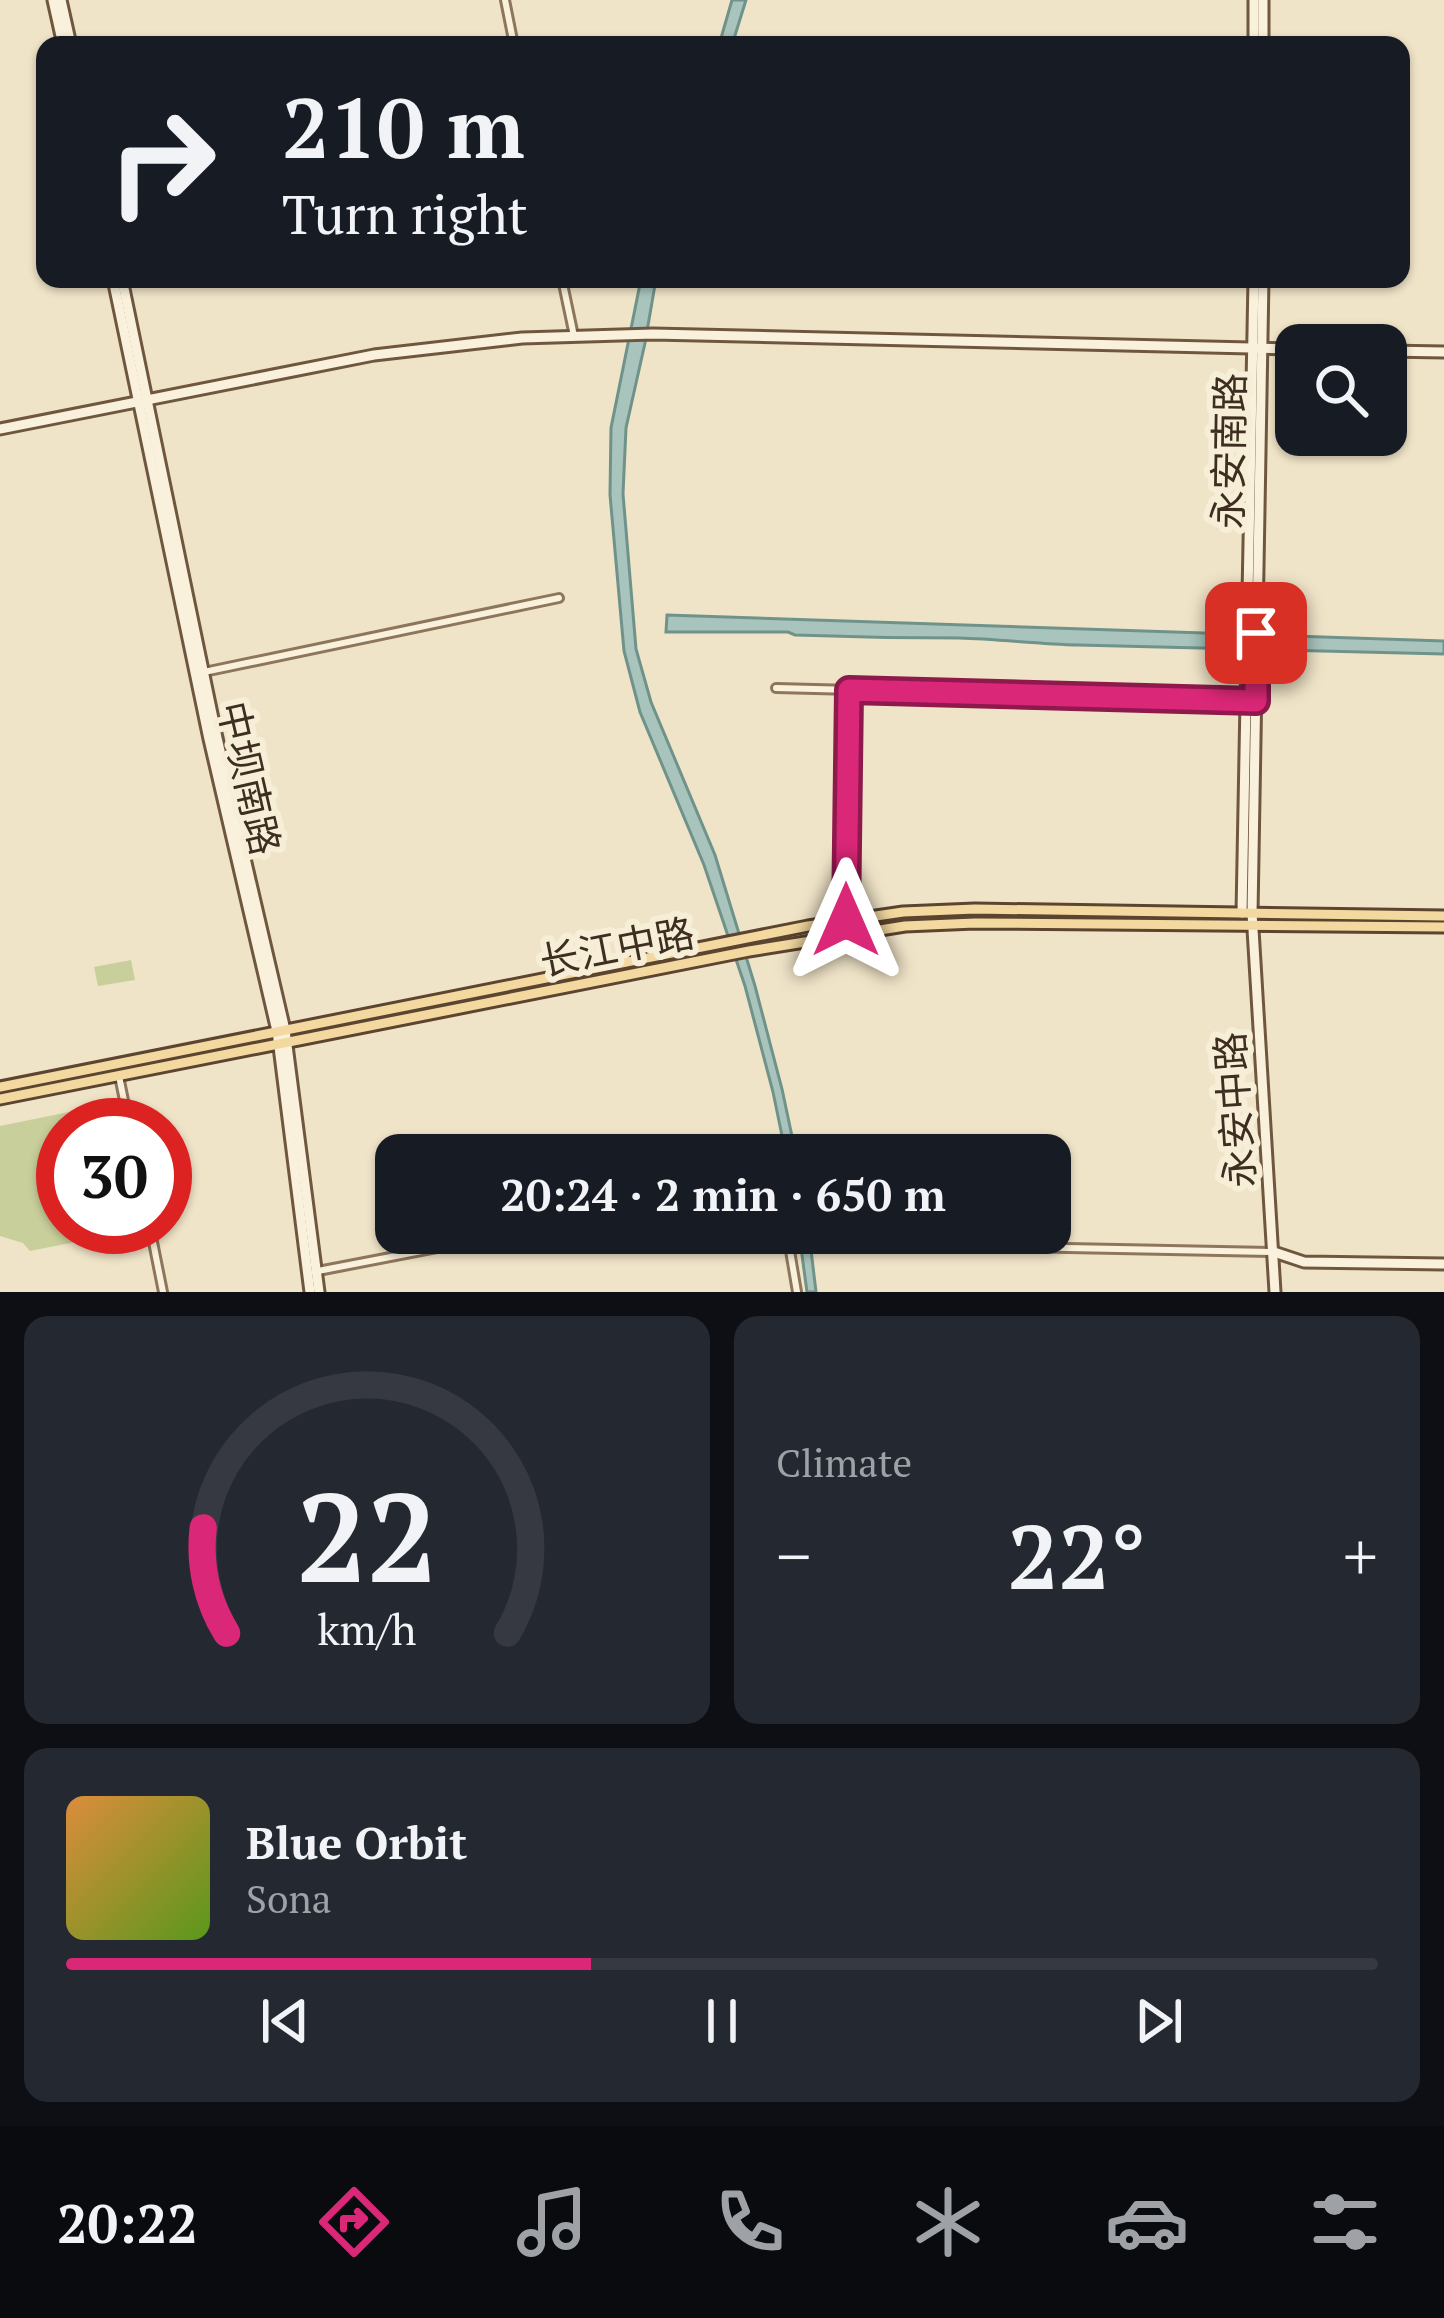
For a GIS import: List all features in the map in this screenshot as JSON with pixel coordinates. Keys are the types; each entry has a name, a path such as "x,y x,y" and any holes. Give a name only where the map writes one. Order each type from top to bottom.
{"main road":[{"name":"长江中路","path":"0,1099 118,1070 846,920 975,909 1249,917"},
{"path":"1249,917 1444,916"},
{"name":"长江中路","path":"282,1036 905,926 1249,917"},
{"path":"1249,917 1444,927"},
{"name":"长江中路","path":"0,1087 118,1070"}],"street":[{"path":"57,0 65,36"},
{"path":"505,0 512,36"},
{"path":"1254,0 1254,36"},
{"path":"1263,0 1263,36"},
{"name":"中坝南路","path":"120,288 209,739 282,1036 308,1272 315,1292"},
{"path":"564,288 574,336"},
{"name":"永安南路","path":"1249,917 1258,288"},
{"path":"0,429 394,352 522,338 651,334 1275,349"},
{"path":"1407,351 1444,352"},
{"name":"中坝南路","path":"142,399 282,1036 315,1292"},
{"path":"203,672 559,598"},
{"path":"776,688 1251,700"},
{"path":"846,920 849,690"},
{"name":"永安中路","path":"1249,917 1275,1292"},
{"path":"118,1070 124,1098"},
{"path":"1071,1248 1274,1252 1304,1262 1444,1264"},
{"path":"155,1254 163,1292"},
{"path":"308,1272 404,1254"},
{"path":"790,1254 796,1292"}],"green space":[{"path":"131,960 135,980 98,986 94,967"},
{"path":"36,1119 36,1250 0,1236 0,1126"}],"water":[{"path":"732,0 746,0 735,36 722,36"},
{"path":"639,288 654,288 626,428 623,494 636,649 651,702 715,855 755,986 792,1134 782,1134 745,986 704,865 640,712 624,651 610,495 611,428"},
{"path":"667,615 1444,641 1444,654 666,632"},
{"path":"802,1254 811,1254 816,1292 807,1292"}],"route":[{"path":"846,920 849,690 1256,701 1256,633"}]}
